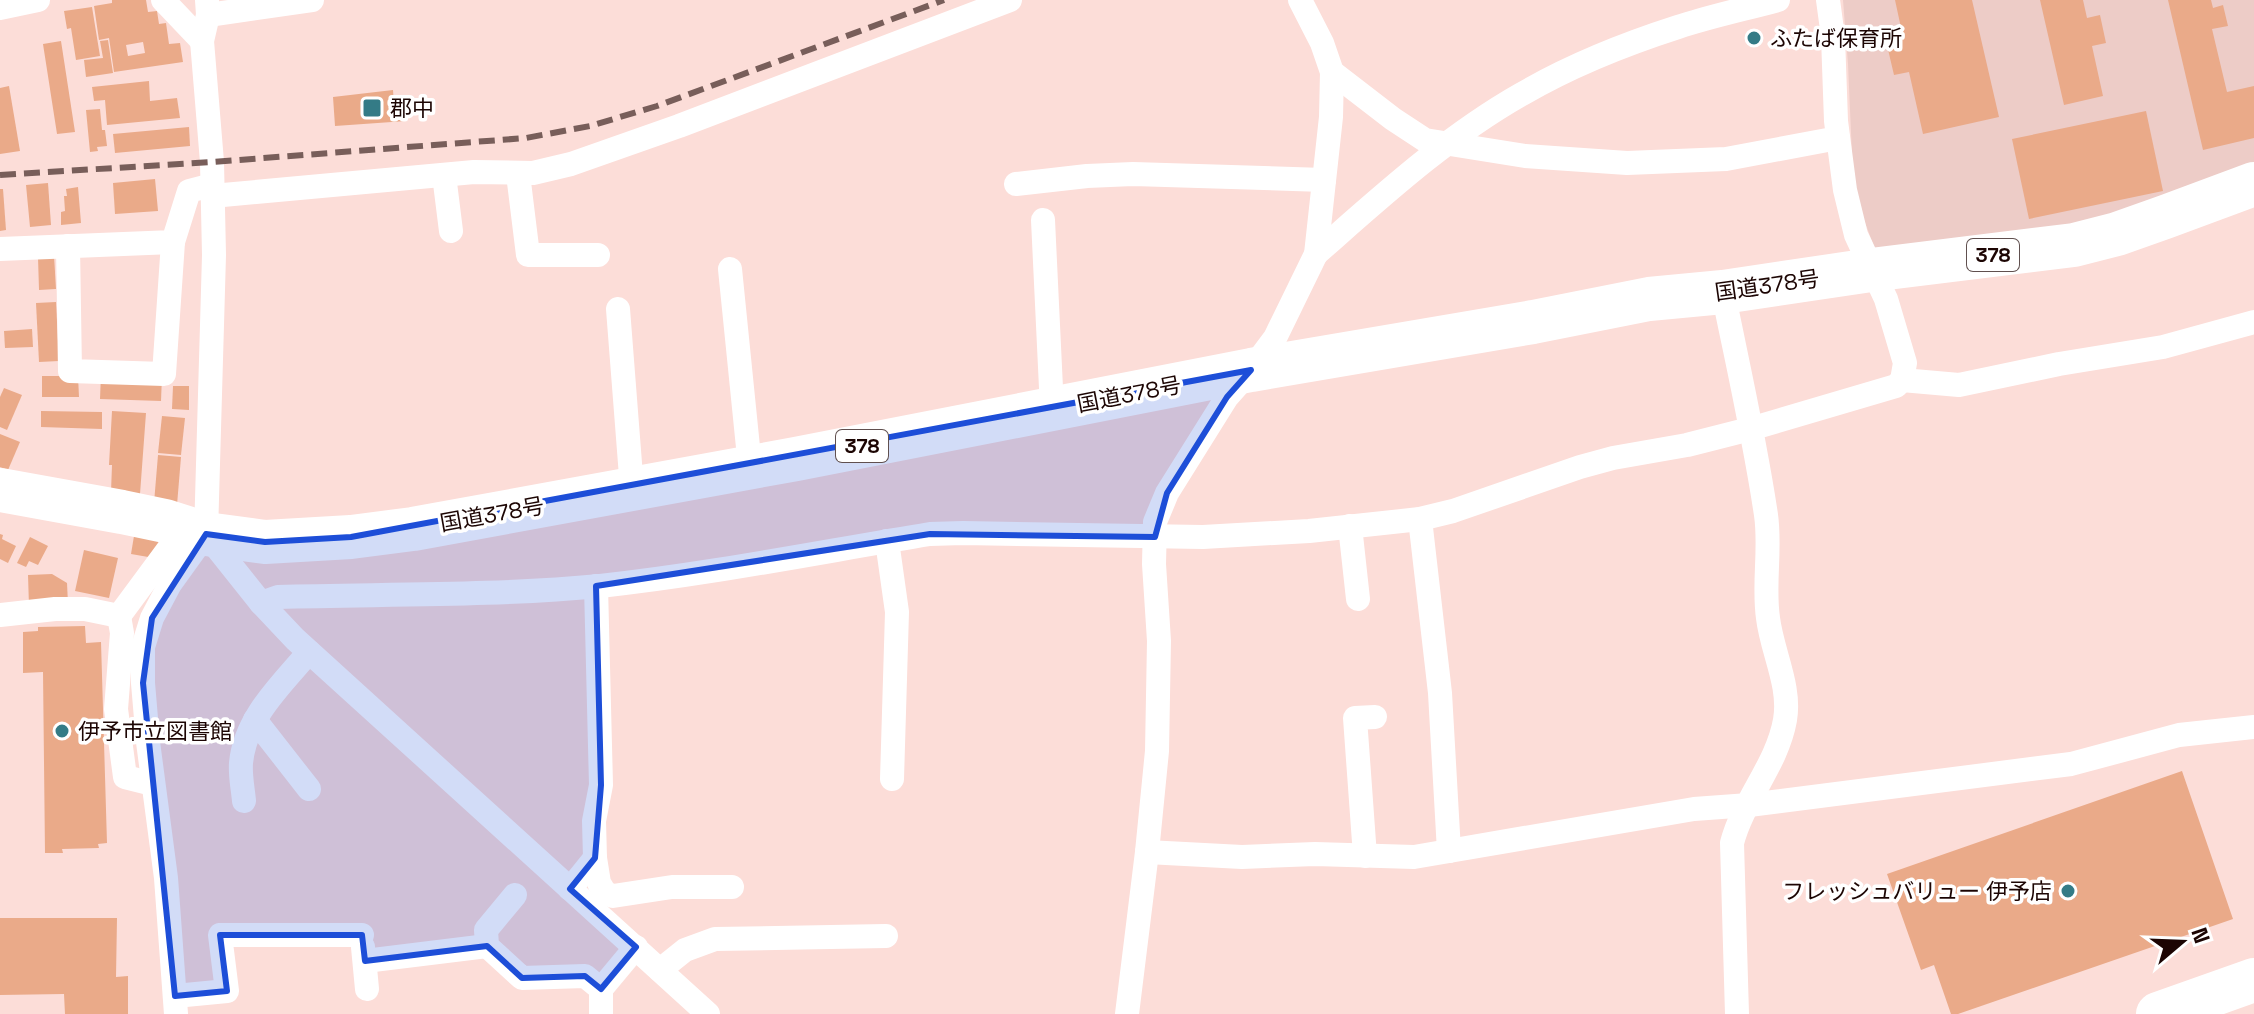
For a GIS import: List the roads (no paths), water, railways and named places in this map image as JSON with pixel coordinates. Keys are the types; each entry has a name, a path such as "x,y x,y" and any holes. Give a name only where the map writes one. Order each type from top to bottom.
{"highway":[{"name":"国道378号","path":"0,490 165,521 206,534 265,542 351,537 413,529 1251,370 1649,299 2074,245 2129,230 2254,184"},
{"path":"2158,1014 2254,980"}],"street":[{"path":"0,8 38,0"},
{"path":"163,0 202,41"},
{"path":"312,0 207,8 202,41 214,255 206,534 170,584 152,618 143,647 143,683 166,878 176,1005 227,991 220,935 362,929 367,989"},
{"path":"68,246 70,371 164,374 173,242 189,191 497,171 533,173 571,164 679,126 1010,0"},
{"path":"1127,1014 1147,852 1157,735 1159,641 1154,564 1155,522 1167,493 1227,397 1275,338 1316,254 1332,104 1332,72 1322,43 1300,0"},
{"path":"1316,254 1400,180 1522,94 1594,59 1679,26 1778,0"},
{"path":"261,603 278,597 478,593 596,586 696,574 930,534 1203,537 1420,519 1602,461 1750,429 1896,386 1902,380 1905,363 1886,299 1856,235 1845,190 1828,0"},
{"path":"1332,72 1425,140 1525,156 1627,163 1726,159 1838,138"},
{"path":"518,174 528,255 598,255"},
{"path":"1016,184 1133,174 1324,180"},
{"path":"444,175 451,231"},
{"path":"1043,220 1052,409"},
{"path":"0,249 173,242"},
{"path":"730,269 750,467"},
{"path":"1723,292 1767,518 1768,619 1783,684 1786,716 1782,735 1737,826 1732,843 1737,1014"},
{"path":"618,309 632,489"},
{"path":"1902,380 1959,385 2163,347 2254,322"},
{"path":"1420,519 1440,693 1449,851"},
{"path":"1350,526 1358,599"},
{"path":"206,534 261,603 309,652 708,1014"},
{"path":"153,784 125,777 116,709 122,633 119,616 170,547 206,534"},
{"path":"887,541 897,612 892,779"},
{"path":"596,586 601,785 594,821 599,883 605,893 613,896 672,887 732,887"},
{"path":"0,615 85,609 119,616"},
{"path":"244,801 241,765 247,736 259,711 309,652"},
{"path":"1365,856 1355,718 1375,717"},
{"path":"255,720 309,789"},
{"path":"1147,852 1242,857 1315,854 1414,857 1694,809 1749,805 2071,764 2179,735 2254,727"},
{"path":"570,889 595,858"},
{"path":"515,895 486,930 487,946 522,978 585,976 601,989"},
{"path":"660,970 685,950 715,939 886,936"},
{"path":"365,961 487,946"},
{"path":"601,1014 601,989 636,947"}],"railway":[{"path":"0,175 526,138 590,126 657,106 944,0"}],"place":[{"name":"ふたば保育所","path":"1754,38"},
{"name":"郡中","path":"372,108"},
{"name":"伊予市立図書館","path":"62,731"},
{"name":"フレッシュバリュー 伊予店","path":"2068,891"}]}
